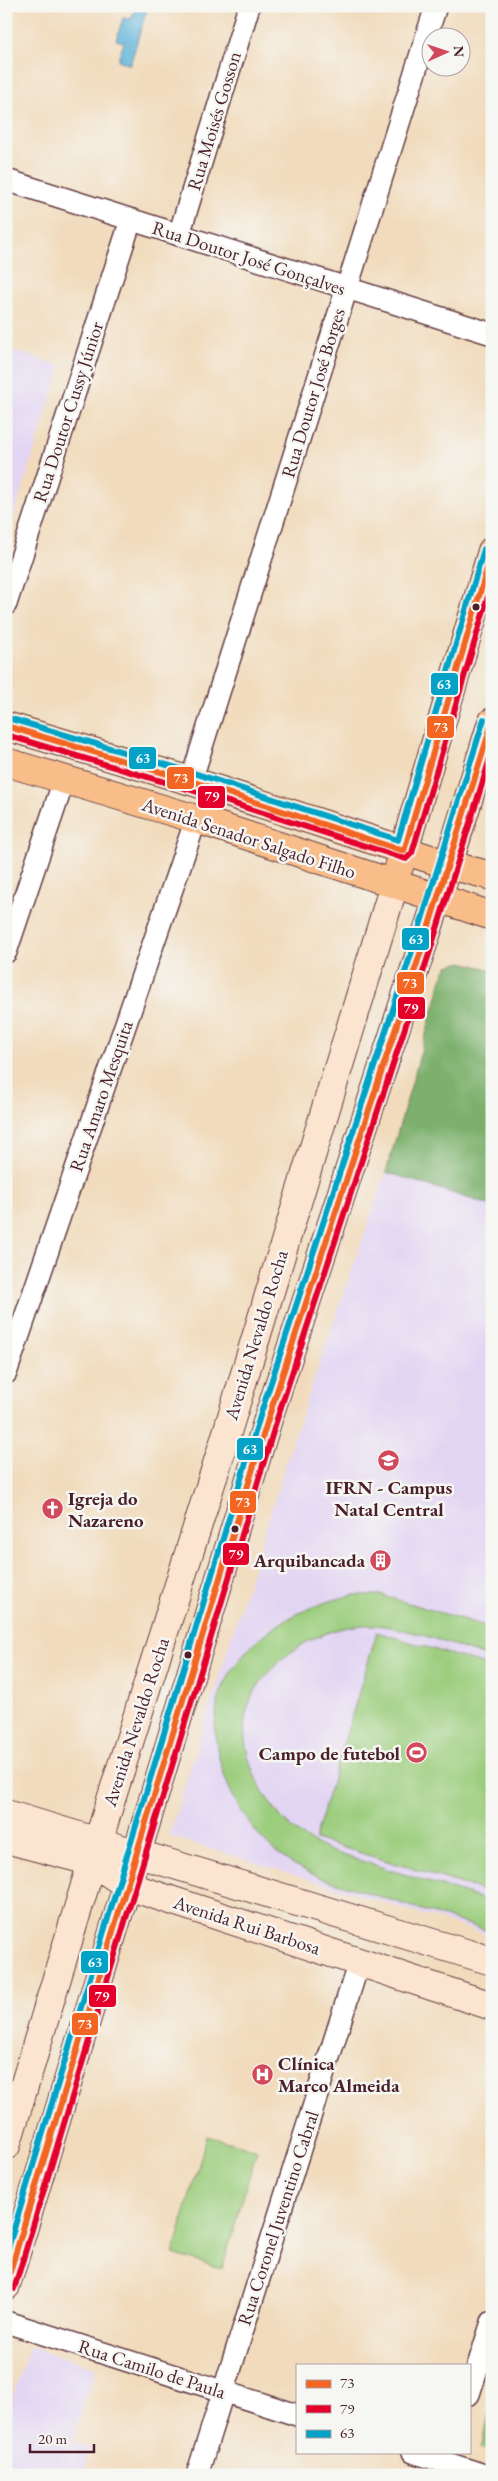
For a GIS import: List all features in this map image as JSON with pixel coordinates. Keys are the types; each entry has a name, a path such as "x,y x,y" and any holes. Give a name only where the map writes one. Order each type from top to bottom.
{"main road":[{"name":"Avenida Nevaldo Rocha","path":"6,2146 394,885 492,551"},
{"name":"Avenida Nevaldo Rocha","path":"6,2286 268,1419 449,865 492,722"},
{"name":"Avenida Senador Salgado Filho","path":"6,726 191,781 449,865 492,876"},
{"name":"Avenida Senador Salgado Filho","path":"6,762 196,819 492,916"},
{"name":"Avenida Rui Barbosa","path":"6,1814 96,1852 128,1886 492,2006"},
{"name":"Avenida Rui Barbosa","path":"6,1839 96,1852 138,1853 492,1961"}],"street":[{"name":"Rua Moisés Gosson","path":"179,235 249,6"},
{"name":"Rua Doutor José Borges","path":"191,781 436,6"},
{"name":"Rua Doutor José Gonçalves","path":"6,180 492,334"},
{"name":"Rua Doutor Cussy Júnior","path":"6,604 131,220"},
{"path":"6,952 64,780"},
{"name":"Rua Amaro Mesquita","path":"6,1373 196,819"},
{"name":"Rua Coronel Juventino Cabral","path":"197,2475 359,1962"},
{"name":"Rua Camilo de Paula","path":"6,2322 296,2415"},
{"path":"470,2391 492,2322"},
{"path":"419,2454 484,2475"}],"shaded area":[{"path":"6,348 61,366 6,541"},
{"name":"IFRN - Campus Natal Central","path":"462,962 492,970 492,1936 169,1836 298,1425 386,1172 444,972 448,966"},
{"path":"29,2347 96,2368 72,2442 91,2448 83,2475 6,2475 6,2417"}],"green space":[{"path":"462,962 492,970 492,1206 386,1172 444,972 448,966"},
{"path":"354,1595 381,1595 492,1628 492,1658 428,1637 378,1625 344,1628 315,1638 298,1647 276,1665 258,1686 250,1702 245,1725 245,1741 254,1773 270,1803 280,1816 301,1835 333,1852 492,1902 492,1932 324,1879 305,1871 277,1853 261,1838 234,1799 218,1753 215,1730 217,1707 224,1685 234,1667 261,1637 278,1625 314,1607"},
{"name":"Campo de futebol","path":"377,1632 492,1667 492,1893 315,1839"},
{"path":"207,2136 257,2150 222,2269 173,2254"},
{"path":"492,2408 492,2452 480,2448"}],"water":[{"path":"136,6 148,6 130,65 118,60 124,42 116,40 123,18 131,19"}],"transit line":[{"name":"63","path":"8,718 194,773 398,840 484,549"},
{"name":"73","path":"6,726 191,781 404,851 492,552"},
{"name":"79","path":"6,735 188,789 406,859 412,853 492,583"},
{"name":"63","path":"6,2255 260,1416 414,945 484,719"},
{"name":"73","path":"6,2285 268,1419 422,948 492,723"},
{"name":"79","path":"14,2289 276,1422 430,951 492,752"}],"place":[{"name":"IFRN - Campus Natal Central","path":"389,1461"},
{"name":"Igreja do Nazareno","path":"52,1509"},
{"name":"Arquibancada","path":"381,1560"},
{"name":"Campo de futebol","path":"416,1753"},
{"name":"Clínica Marco Almeida","path":"262,2074"}]}
